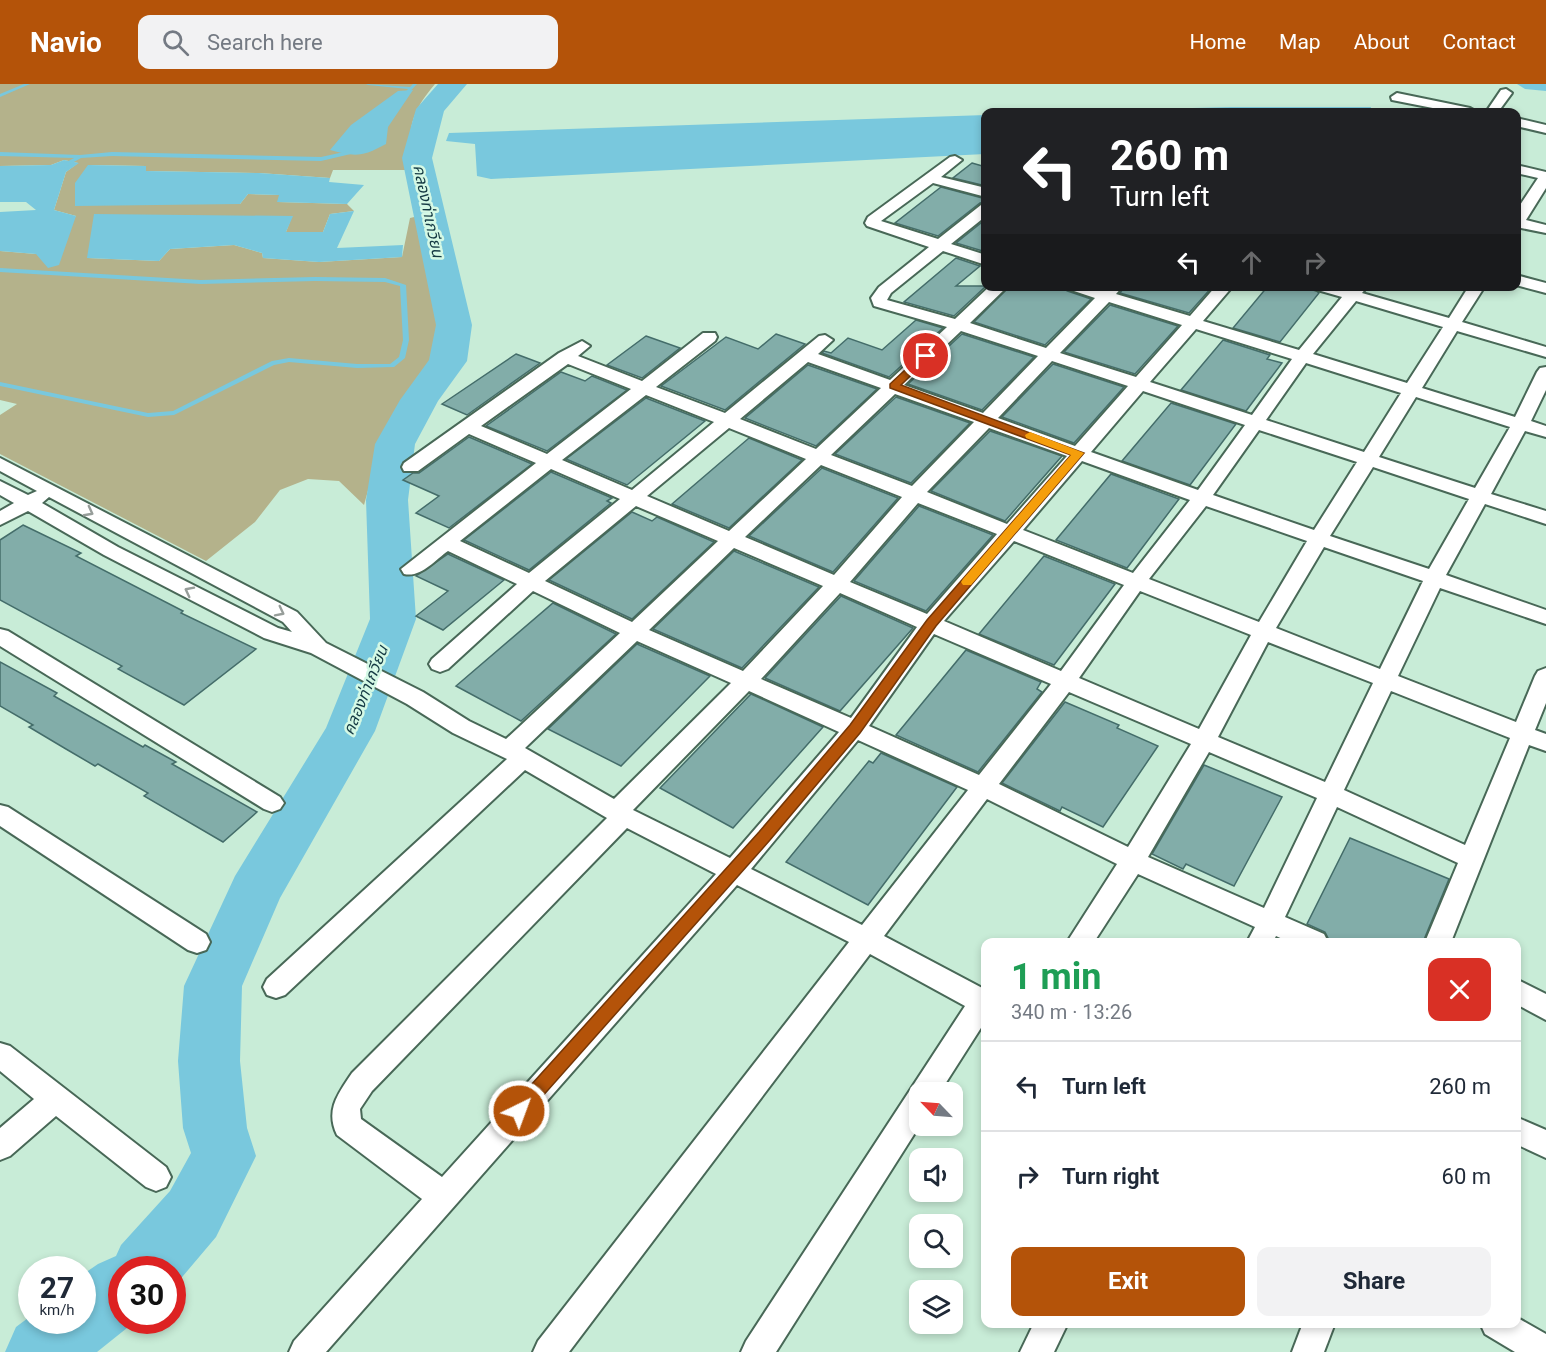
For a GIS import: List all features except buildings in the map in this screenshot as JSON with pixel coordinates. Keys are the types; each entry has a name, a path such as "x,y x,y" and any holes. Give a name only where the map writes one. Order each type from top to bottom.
{"street":[{"path":"1406,84 1393,102 1439,108"},
{"path":"1495,108 1506,93"},
{"path":"1521,123 1546,129"},
{"path":"955,160 872,223 981,259"},
{"path":"1521,170 1546,177 1521,216"},
{"path":"930,178 981,192"},
{"path":"981,212 885,290 879,297 880,303 959,325 1546,518"},
{"path":"1521,223 1546,229"},
{"path":"1521,281 1546,288"},
{"path":"276,987 515,754 636,632 818,456 995,291"},
{"path":"442,1196 347,1126 346,1106 362,1082 747,680 838,583 915,494 1111,291 1192,323 1546,432"},
{"path":"305,1352 734,871 855,729 931,623 1221,291"},
{"path":"549,1352 1065,681 1136,582 1202,498 1302,357 1356,291 1452,325 1546,352"},
{"path":"1083,938 1133,861 1204,741 1263,632 1319,538 1474,291"},
{"path":"411,569 709,337"},
{"path":"440,663 530,583 825,340"},
{"path":"411,467 582,346"},
{"path":"807,356 1202,498 1546,617"},
{"path":"565,357 1263,632 1386,678 1546,743"},
{"path":"1265,933 1434,579 1520,425 1546,372"},
{"path":"468,427 1330,794 1472,858"},
{"path":"0,464 21,494 111,550 271,633 320,648 385,684 416,698 461,727 515,754 620,814 868,940 981,1001"},
{"path":"0,519 21,494"},
{"path":"21,494 134,536 290,617 320,648"},
{"path":"111,550 134,536"},
{"path":"446,542 636,632 984,787 1133,861 1265,933 1293,938"},
{"path":"228,611 248,595"},
{"path":"0,636 272,803"},
{"path":"1440,938 1546,676"},
{"path":"0,814 197,942"},
{"path":"1521,993 1546,1008"},
{"path":"931,1082 981,1007"},
{"path":"0,1055 156,1177"},
{"path":"0,1146 56,1098"},
{"path":"756,1352 909,1116"},
{"path":"1521,1132 1546,1144"},
{"path":"1036,1352 1049,1328"},
{"path":"1308,1352 1317,1328"},
{"path":"1505,1328 1546,1352"}],"shaded area":[{"path":"0,84 435,84 420,105 412,124 411,170 333,170 330,178 259,173 146,171 146,166 89,165 240,204 248,194 280,195 278,202 347,204 354,211 330,214 323,232 286,232 292,216 88,258 159,261 170,249 234,245 262,253 263,258 319,262 402,257 410,218 427,214 433,265 427,273 442,344 433,370 383,436 364,505 339,481 308,479 280,490 255,522 206,561 0,454 0,415 17,404 0,400 0,251 36,254 76,216 54,210 66,172 78,163 64,160 51,165 0,166"}],"water":[{"path":"413,90 388,127 386,144 359,154 330,150 351,125 398,91"},
{"path":"1231,107 1371,107 1371,108 1192,108"},
{"path":"981,115 981,154 491,179 477,176 475,144 446,141 449,133"},
{"path":"64,160 79,163 66,172 54,210 76,216 59,265 48,268 36,254 0,251 0,212 36,210 26,202 0,202 0,166 51,165"},
{"path":"88,165 146,166 146,171 259,173 330,178 329,182 364,185 347,204 277,202 279,195 248,194 240,204 75,206 75,183"},
{"path":"354,211 337,248 403,245 402,257 319,262 263,258 262,253 234,245 170,249 159,261 87,258 94,214 293,216 286,232 323,232 330,214"}],"waterway":[{"path":"0,96 28,84"},
{"path":"368,84 411,88"},
{"path":"403,98 415,84"},
{"name":"คลองท่าเกวียน","path":"156,1256 193,1214 224,1156 215,1128 209,1061 213,986 255,892 350,731 393,619 387,500 395,444 419,400 448,361 454,325 417,158 430,109 453,84"},
{"path":"1525,84 1546,86"},
{"path":"80,157 112,154 321,159 353,152"},
{"path":"0,154 80,157"},
{"path":"63,166 80,157"},
{"path":"0,270 201,282 385,280 403,285 406,340 402,358 392,366 357,366 289,360 272,363 174,413 148,415 0,384"},
{"name":"คลองท่าเกวียน","path":"96,1308 108,1299"},
{"name":"คลองท่าเกวียน","path":"41,1352 64,1334"}],"slow traffic":[{"path":"967,582 1078,453 1030,435"}],"route":[{"path":"519,1111 765,836 855,729 931,623 1078,453 894,386 926,356"}]}
